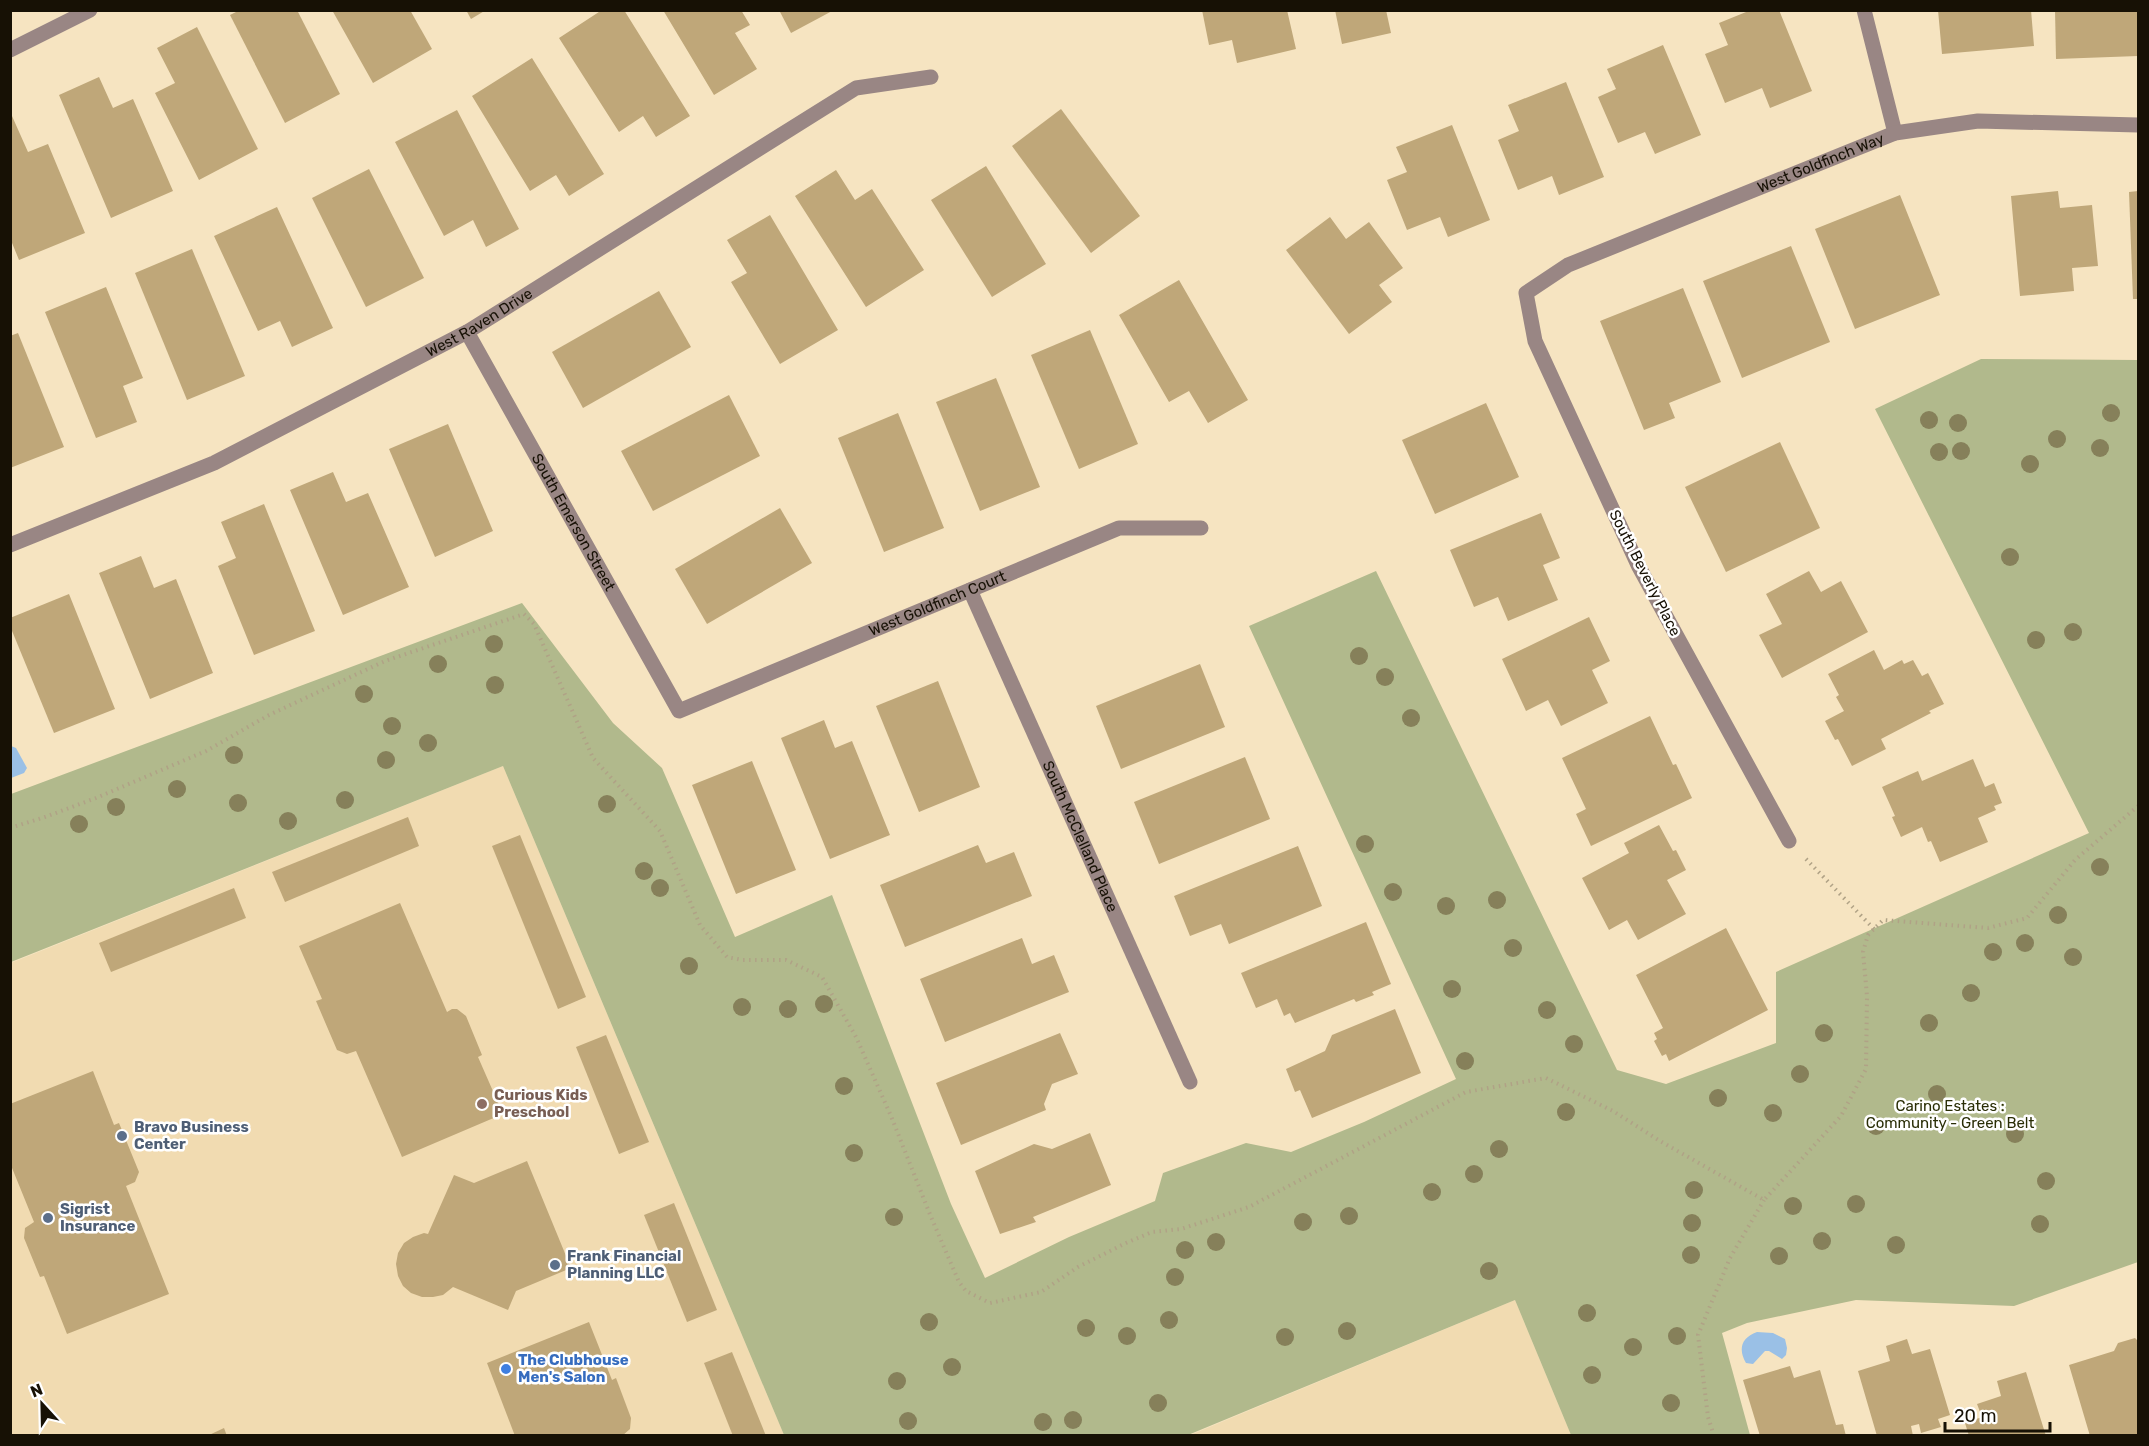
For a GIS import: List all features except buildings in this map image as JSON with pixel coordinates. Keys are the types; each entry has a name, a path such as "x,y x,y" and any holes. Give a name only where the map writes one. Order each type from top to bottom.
{"street":[{"path":"10,50 90,10"},
{"path":"1864,10 1895,133"},
{"name":"West Raven Drive","path":"10,544 214,464 467,332 856,88 931,77"},
{"name":"West Goldfinch Way","path":"1526,293 1568,265 1895,133 1978,121 2139,125"},
{"name":"South Beverly Place","path":"1526,293 1535,341 1639,567 1789,841"},
{"name":"South Emerson Street","path":"467,332 679,711"},
{"name":"West Goldfinch Court","path":"679,711 1119,528 1201,528"},
{"name":"South McClelland Place","path":"970,590 1190,1082"}],"path":[{"path":"10,828 76,806 206,751 269,715 385,661 524,615 534,624 593,758 660,831 700,925 727,957 742,960 786,960 822,977 856,1038 891,1116 959,1282 966,1292 990,1303 1041,1292 1078,1267 1126,1242 1152,1232 1180,1229 1249,1207 1467,1092 1546,1078 1613,1111 1660,1141 1764,1200"},
{"path":"1714,1436 1707,1417 1698,1335 1730,1258 1764,1200 1841,1116 1866,1069 1868,996 1863,952 1868,935 1882,920 1988,928 2027,918 2075,860 2139,806"},
{"path":"1789,841 1874,929"}],"shaded area":[{"path":"503,766 784,1435 11,1436 11,963"},
{"path":"1515,1300 1571,1435 1188,1436"}],"green space":[{"name":"Carino Estates : Community - Green Belt","path":"1981,359 2138,360 2138,1262 2014,1306 1856,1300 1747,1323 1722,1333 1750,1435 1571,1435 1515,1300 1188,1435 784,1435 503,766 11,962 11,794 522,603 613,723 662,768 735,937 832,895 951,1204 985,1278 1069,1237 1155,1201 1163,1173 1246,1143 1291,1152 1364,1122 1456,1079 1249,626 1376,571 1617,1070 1666,1084 1776,1043 1776,972 2089,833 1875,409"}],"water":[{"path":"11,746 16,748 27,768 24,773 11,778"},
{"path":"1757,1332 1773,1333 1785,1339 1786,1355 1782,1359 1765,1351 1753,1364 1746,1363 1742,1353 1742,1344 1747,1337"}],"place":[{"name":"Curious Kids Preschool","path":"482,1104"},
{"name":"Bravo Business Center","path":"122,1136"},
{"name":"Sigrist Insurance","path":"48,1218"},
{"name":"Frank Financial Planning LLC","path":"555,1265"},
{"name":"The Clubhouse Men's Salon","path":"506,1369"}]}
